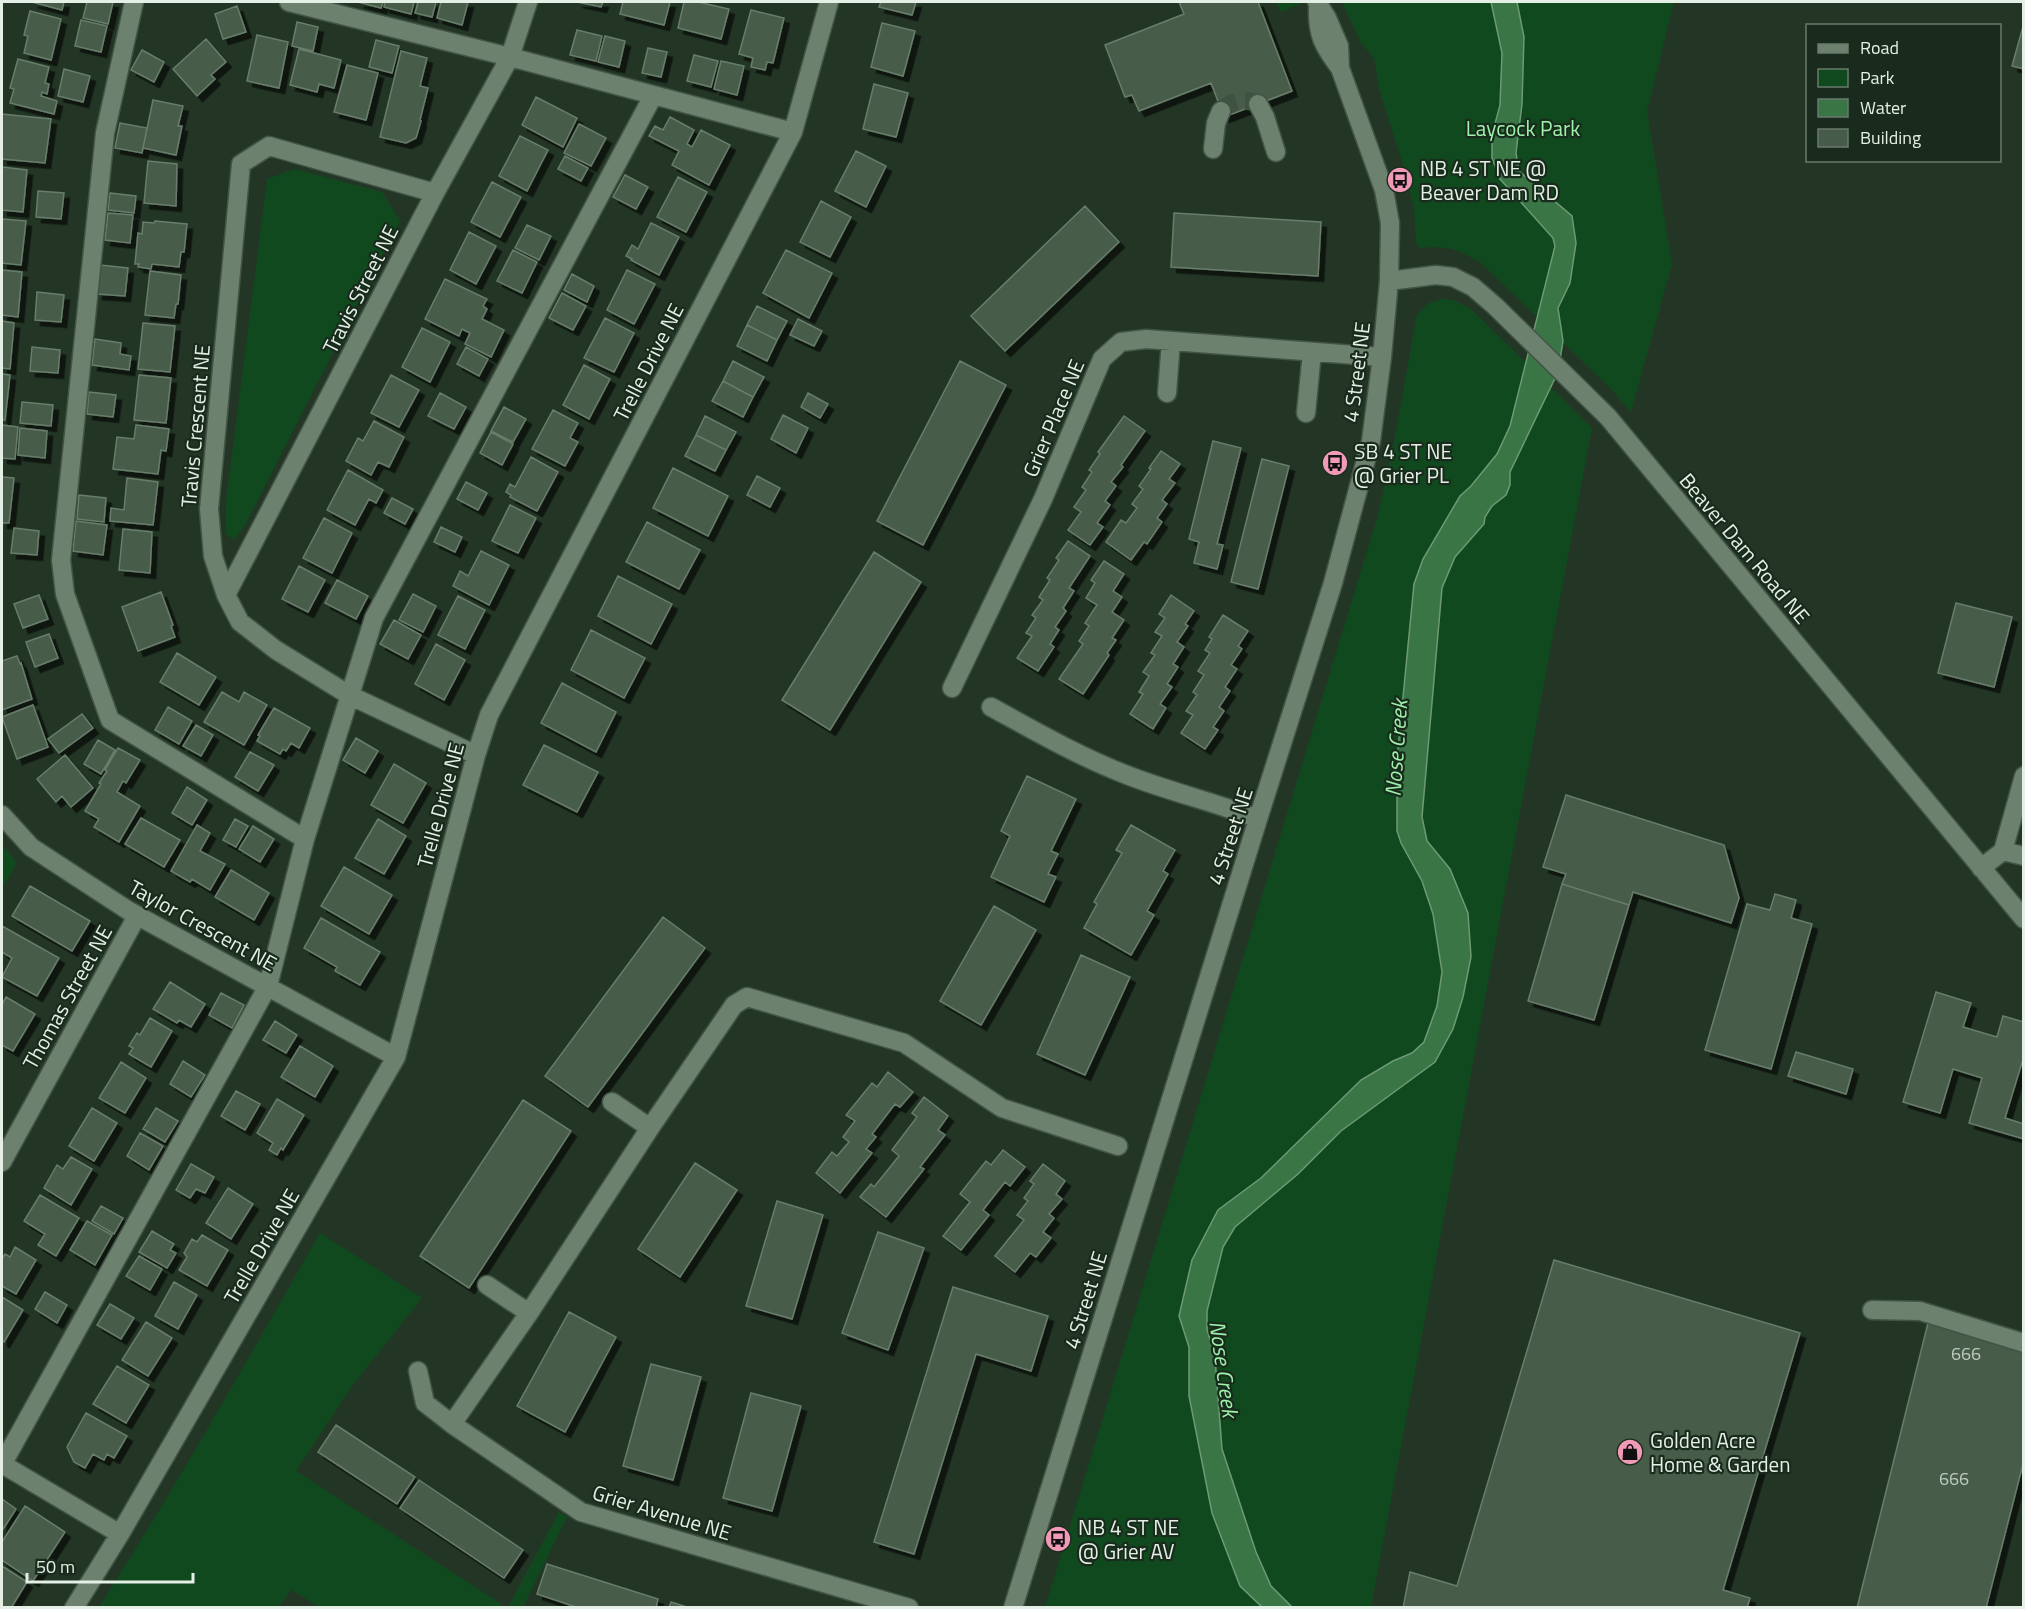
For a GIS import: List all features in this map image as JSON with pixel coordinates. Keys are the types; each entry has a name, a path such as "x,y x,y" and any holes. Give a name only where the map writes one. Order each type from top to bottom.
{"street":[{"path":"134,2 105,134 61,560 65,594 110,720 305,839"},
{"path":"289,2 510,57 793,132"},
{"name":"Travis Street NE","path":"226,596 435,193 510,57 528,2"},
{"name":"Trelle Drive NE","path":"74,1608 120,1534 396,1057 476,755 489,715 793,132 829,2"},
{"name":"4 Street NE","path":"1012,1608 1294,708 1352,516 1371,441 1389,281 1390,223 1384,190 1340,68 1339,46 1317,2"},
{"path":"120,1534 2,1464 267,986 305,839 374,618 653,96"},
{"path":"1258,104 1265,117 1276,152"},
{"path":"1213,149 1216,123 1221,111"},
{"name":"Travis Crescent NE","path":"435,193 268,146 241,164 209,509 213,556 226,596 240,622 276,650 349,695 476,755"},
{"name":"Beaver Dam Road NE","path":"1389,281 1436,275 1453,277 1473,286 1608,417 2024,919"},
{"name":"Grier Place NE","path":"952,688 1043,499 1102,359 1121,342 1146,339 1382,357"},
{"path":"1167,393 1171,341"},
{"path":"1306,413 1312,352"},
{"path":"991,708 1128,776 1258,819"},
{"path":"1981,868 2003,850 2024,776"},
{"name":"Taylor Crescent NE","path":"2,815 31,847 137,916 396,1057"},
{"path":"2003,850 2024,856"},
{"name":"Thomas Street NE","path":"2,1162 137,916"},
{"path":"452,1424 529,1313 734,1005 747,997 904,1042 1002,1108 1118,1146"},
{"path":"612,1102 650,1128"},
{"path":"487,1285 529,1313"},
{"path":"1872,1310 1920,1311 2024,1343"},
{"name":"Grier Avenue NE","path":"418,1371 425,1403 581,1512 909,1608"}],"green space":[{"path":"1276,2 1300,2 1300,4 1281,12"},
{"name":"Laycock Park","path":"1342,2 1674,2 1647,111 1672,264 1631,412 1611,389 1481,263 1452,249 1420,248 1416,244 1414,210 1406,174 1379,89 1374,58 1361,43"},
{"path":"294,169 382,192 400,221 245,525 234,540 226,534 226,502 267,179"},
{"path":"1443,299 1453,300 1470,308 1592,428 1371,1607 1045,1608 1378,515 1417,314 1429,303"},
{"path":"2,844 17,863 2,889"},
{"path":"320,1233 422,1298 352,1386 296,1471 506,1607 319,1607 291,1590 279,1607 99,1607 239,1375"},
{"path":"559,1512 567,1517 523,1607 508,1607"}],"water":[{"path":"1491,2 1517,2 1524,37 1522,104 1516,153 1519,171 1572,216 1576,243 1570,283 1558,308 1563,341 1558,372 1510,472 1510,485 1506,495 1492,506 1485,517 1484,524 1455,557 1442,588 1422,817 1427,841 1450,869 1468,913 1471,957 1463,997 1453,1029 1435,1062 1341,1131 1298,1174 1235,1227 1223,1247 1207,1311 1207,1329 1215,1358 1222,1449 1256,1552 1271,1586 1292,1607 1262,1607 1240,1586 1212,1513 1189,1396 1189,1347 1179,1316 1192,1260 1218,1210 1261,1178 1361,1080 1393,1061 1412,1053 1424,1042 1437,1006 1442,972 1433,914 1422,881 1397,831 1397,759 1414,584 1423,559 1460,496 1497,454 1510,426 1555,246 1553,238 1500,179 1492,158 1492,135 1500,105 1502,53"}],"building":[{"path":"32,2 64,2 62,10"},
{"path":"87,2 113,2 108,24 83,18"},
{"path":"358,2 383,2 381,8"},
{"path":"385,2 414,2 411,14 384,7"},
{"path":"418,2 436,2 432,17 415,13"},
{"path":"441,2 468,2 462,25 437,18"},
{"path":"577,2 603,2 601,7"},
{"path":"623,2 670,2 664,25 620,14"},
{"path":"684,2 698,2 729,9 721,39 678,28"},
{"path":"881,2 916,2 912,15 879,7"},
{"path":"1179,2 1258,2 1292,91 1224,117 1211,83 1139,111 1132,95 1125,97 1105,45 1184,14"},
{"path":"237,6 246,32 223,39 215,14"},
{"path":"751,10 784,18 773,63 767,62 765,70 751,67 753,58 739,54"},
{"path":"30,11 61,19 51,60 24,53 28,36 24,35"},
{"path":"81,20 107,26 101,52 75,46"},
{"path":"297,22 318,27 313,51 292,46"},
{"path":"882,23 915,31 903,76 871,67"},
{"path":"2024,23 2024,69 2012,66"},
{"path":"577,30 602,36 596,61 570,55"},
{"path":"257,35 288,42 279,88 247,81"},
{"path":"605,36 625,41 619,67 598,62"},
{"path":"206,39 226,62 211,75 215,79 197,96 173,69"},
{"path":"376,40 399,46 392,73 369,67"},
{"path":"648,48 667,52 661,77 642,73"},
{"path":"299,49 341,60 334,88 319,84 317,92 290,85"},
{"path":"142,50 164,62 154,82 131,70"},
{"path":"401,51 427,58 420,86 428,88 421,121 416,138 406,143 380,137"},
{"path":"694,55 718,61 711,87 687,81"},
{"path":"18,59 49,67 45,83 49,84 47,94 42,92 41,96 57,101 54,114 10,103 14,89 10,88"},
{"path":"721,61 744,66 737,95 714,89"},
{"path":"347,65 378,73 366,120 334,112"},
{"path":"64,69 90,76 83,102 58,96"},
{"path":"874,84 908,93 896,137 863,129"},
{"path":"536,97 577,118 563,147 522,125"},
{"path":"153,100 183,106 178,126 182,126 176,155 143,148"},
{"path":"2,114 51,119 45,163 2,159"},
{"path":"670,117 694,130 687,144 692,147 701,130 730,145 709,185 672,165 679,151 649,136 655,126 663,130"},
{"path":"120,123 147,128 142,153 115,148"},
{"path":"579,124 606,138 591,166 564,153"},
{"path":"520,136 548,150 527,191 499,176"},
{"path":"856,151 886,166 866,207 835,191"},
{"path":"565,156 588,168 581,181 558,169"},
{"path":"148,161 177,164 176,206 144,203"},
{"path":"2,167 27,170 23,212 2,210"},
{"path":"625,175 648,187 636,209 613,197"},
{"path":"678,177 707,192 686,232 657,217"},
{"path":"492,182 521,197 500,237 471,222"},
{"path":"38,191 64,193 61,219 36,217"},
{"path":"110,193 136,196 134,213 108,210"},
{"path":"821,201 851,217 830,257 800,242"},
{"path":"1085,206 1119,242 1005,351 971,316"},
{"path":"108,213 133,215 130,243 105,240"},
{"path":"1174,213 1321,222 1318,276 1171,267"},
{"path":"2,219 26,221 21,265 2,263"},
{"path":"155,221 187,224 184,252 181,252 179,267 152,264 151,269 138,267 139,264 135,264 138,233 142,234 143,222 154,223"},
{"path":"651,223 679,237 659,275 626,256 632,245 638,249"},
{"path":"527,225 551,236 539,260 515,248"},
{"path":"469,232 496,246 476,284 450,270"},
{"path":"513,250 537,262 522,293 497,281"},
{"path":"786,250 832,273 809,318 763,293"},
{"path":"100,265 128,268 125,296 97,294"},
{"path":"2,270 22,272 18,317 2,315"},
{"path":"627,270 655,284 634,324 607,310"},
{"path":"150,271 181,275 174,318 145,315"},
{"path":"572,274 594,286 587,302 564,290"},
{"path":"445,279 487,299 483,306 487,309 482,319 504,330 491,357 465,344 470,333 462,329 459,336 425,319"},
{"path":"37,292 64,295 61,322 35,320"},
{"path":"562,293 586,306 573,330 549,318"},
{"path":"757,306 787,321 777,340 747,325"},
{"path":"605,318 634,333 614,372 584,358"},
{"path":"798,319 822,331 814,346 790,335"},
{"path":"2,321 14,323 10,369 2,368"},
{"path":"143,323 175,326 170,372 138,369"},
{"path":"747,325 777,340 767,361 737,346"},
{"path":"422,328 450,342 430,382 402,367"},
{"path":"95,339 121,343 120,354 131,356 129,370 92,365"},
{"path":"32,347 60,350 58,373 30,371"},
{"path":"466,347 488,359 479,376 457,364"},
{"path":"733,361 764,377 753,397 723,381"},
{"path":"960,361 1006,385 923,545 877,521"},
{"path":"584,365 610,379 589,419 563,405"},
{"path":"2,374 10,375 5,420 2,420"},
{"path":"139,375 171,378 166,423 134,420"},
{"path":"391,375 419,390 399,427 371,413"},
{"path":"723,381 753,397 743,417 712,401"},
{"path":"89,392 116,395 113,417 87,414"},
{"path":"440,393 466,407 454,429 428,416"},
{"path":"808,393 828,404 820,418 801,407"},
{"path":"22,402 53,405 51,426 20,423"},
{"path":"504,407 526,419 513,442 491,431"},
{"path":"553,410 578,423 570,438 578,442 565,466 532,449"},
{"path":"783,415 808,428 796,453 771,439"},
{"path":"705,416 736,432 726,450 696,435"},
{"path":"1124,416 1145,431 1111,482 1116,486 1105,501 1110,505 1097,523 1103,527 1090,545 1068,530 1081,512 1074,507 1086,490 1082,487 1092,472 1089,470 1100,454 1098,452"},
{"path":"374,421 404,437 389,467 378,462 371,475 346,461 358,438 363,441"},
{"path":"2,425 18,427 15,459 2,458"},
{"path":"136,425 169,429 166,451 161,450 158,474 113,469 117,437 134,439"},
{"path":"20,428 47,431 45,458 18,455"},
{"path":"491,432 513,444 502,465 480,453"},
{"path":"696,435 726,450 715,471 685,456"},
{"path":"1213,441 1241,448 1217,544 1223,545 1217,569 1194,563 1199,542 1189,539"},
{"path":"1161,451 1180,464 1169,479 1175,483 1162,500 1167,504 1157,518 1162,522 1147,544 1144,542 1131,560 1106,542 1121,520 1126,523 1137,508 1132,504 1143,489 1139,486"},
{"path":"531,457 558,472 537,511 510,497 511,495 506,492 510,484 515,487"},
{"path":"1262,459 1289,466 1258,589 1231,582"},
{"path":"673,468 728,496 708,536 653,508"},
{"path":"348,470 383,490 376,503 369,499 355,525 327,510"},
{"path":"757,476 780,488 770,507 747,495"},
{"path":"2,477 14,478 9,523 2,523"},
{"path":"127,478 158,482 153,525 110,521 111,508 124,510"},
{"path":"466,482 487,493 478,510 457,499"},
{"path":"79,495 106,498 104,522 77,519"},
{"path":"392,498 413,509 405,524 384,513"},
{"path":"510,505 536,518 518,553 492,541"},
{"path":"324,518 352,533 332,573 303,558"},
{"path":"76,521 107,525 103,555 73,551"},
{"path":"647,522 700,550 679,589 626,562"},
{"path":"441,527 462,537 455,552 434,542"},
{"path":"14,528 39,531 37,555 11,553"},
{"path":"123,529 152,532 150,573 119,570"},
{"path":"1068,541 1090,556 1069,588 1074,591 1063,608 1066,611 1055,627 1059,630 1050,644 1054,647 1038,671 1017,658 1032,636 1026,633 1036,618 1032,615 1043,600 1039,597 1050,580 1047,578 1059,560 1056,558"},
{"path":"481,551 509,565 489,605 453,586 460,571 468,576"},
{"path":"874,552 921,582 830,730 782,700"},
{"path":"1104,561 1124,574 1113,591 1122,597 1112,612 1124,620 1112,638 1116,640 1107,653 1109,655 1083,694 1059,679 1083,644 1079,641 1089,626 1085,623 1097,605 1086,598 1095,583 1091,580"},
{"path":"299,566 325,580 308,612 282,599"},
{"path":"618,576 672,604 651,644 598,616"},
{"path":"337,580 368,596 356,619 325,603"},
{"path":"161,592 175,637 138,651 122,607"},
{"path":"413,594 436,606 423,632 399,620"},
{"path":"39,595 48,619 23,628 14,604"},
{"path":"1171,595 1194,611 1185,624 1188,626 1177,642 1184,647 1173,664 1178,667 1167,684 1172,687 1160,704 1166,708 1153,729 1130,714 1143,694 1139,692 1149,676 1143,672 1155,655 1151,653 1162,636 1155,632 1165,618 1159,614"},
{"path":"458,596 485,610 465,649 438,635"},
{"path":"1956,603 2012,617 1994,687 1938,673"},
{"path":"1223,615 1248,631 1238,646 1242,649 1231,665 1237,669 1225,687 1230,691 1219,707 1224,711 1213,727 1218,730 1205,749 1181,733 1193,715 1186,711 1197,695 1193,692 1204,675 1198,671 1210,653 1205,650 1212,639 1209,637"},
{"path":"394,620 421,635 408,659 380,644"},
{"path":"591,630 645,658 624,698 571,670"},
{"path":"49,634 58,658 35,667 26,642"},
{"path":"436,644 465,660 444,700 415,684"},
{"path":"177,653 216,677 199,705 160,682"},
{"path":"17,656 32,699 2,710 2,661"},
{"path":"562,683 616,712 596,752 541,723"},
{"path":"222,692 239,702 244,692 267,705 244,745 204,722"},
{"path":"33,705 48,747 17,759 2,717"},
{"path":"168,707 192,721 179,744 155,730"},
{"path":"274,708 310,728 299,748 291,743 286,751 283,749 280,754 257,741 260,736 258,735"},
{"path":"82,714 93,728 59,753 48,739"},
{"path":"196,725 213,735 201,756 183,746"},
{"path":"356,738 378,751 365,773 343,760"},
{"path":"98,740 115,750 101,774 84,764"},
{"path":"544,745 598,772 577,812 523,785"},
{"path":"118,748 140,760 126,783 123,781 117,792 140,806 119,842 94,827 99,819 85,811"},
{"path":"250,752 274,765 258,791 235,777"},
{"path":"65,755 93,788 71,807 62,796 56,802 37,779"},
{"path":"394,764 426,783 403,823 371,805"},
{"path":"1027,776 1076,799 1051,851 1058,854 1048,874 1056,877 1044,902 991,877 1010,836 1001,831"},
{"path":"187,787 207,800 192,825 172,813"},
{"path":"1566,795 1724,845 1739,898 1731,923 1633,892 1629,905 1562,884 1566,874 1543,867"},
{"path":"141,818 180,840 164,867 125,844"},
{"path":"235,819 248,826 236,847 223,840"},
{"path":"378,819 406,836 384,874 355,858"},
{"path":"197,825 210,833 200,851 225,864 210,890 192,879 190,882 171,871"},
{"path":"1131,825 1175,850 1163,871 1168,874 1147,911 1154,915 1131,955 1084,928 1097,904 1094,902 1122,853 1116,850"},
{"path":"253,826 274,839 260,862 239,849"},
{"path":"344,867 392,895 369,934 321,906"},
{"path":"231,870 269,893 254,920 215,897"},
{"path":"1562,884 1629,905 1594,1020 1528,1001"},
{"path":"30,886 90,921 72,951 12,916"},
{"path":"1775,894 1796,900 1791,918 1812,924 1771,1069 1705,1050 1747,904 1770,910"},
{"path":"994,906 1036,930 981,1025 940,1001"},
{"path":"663,917 705,948 588,1107 545,1076"},
{"path":"321,918 380,952 360,985 335,971 337,967 304,948"},
{"path":"2,926 59,958 37,996 2,977 12,958 2,952"},
{"path":"1081,955 1130,977 1085,1075 1037,1054"},
{"path":"170,982 205,1004 191,1027 179,1020 177,1023 153,1009"},
{"path":"1936,992 1971,1003 1963,1027 1997,1037 2003,1016 2024,1022 2024,1056 2005,1118 2024,1124 2024,1139 1969,1123 1982,1078 1953,1069 1940,1113 1903,1102"},
{"path":"221,993 244,1005 232,1028 209,1015"},
{"path":"6,997 35,1014 13,1051 2,1045 2,1005"},
{"path":"150,1018 172,1031 151,1067 129,1054 133,1048 129,1046 137,1033 140,1035"},
{"path":"275,1021 297,1035 286,1053 263,1040"},
{"path":"300,1046 333,1066 315,1097 281,1077"},
{"path":"1796,1052 1853,1069 1846,1094 1788,1076"},
{"path":"183,1061 205,1075 191,1097 170,1084"},
{"path":"121,1062 146,1078 125,1113 99,1098"},
{"path":"888,1072 913,1092 900,1107 895,1104 872,1134 876,1137 866,1149 872,1153 840,1193 816,1173 832,1152 837,1156 849,1142 843,1137 855,1121 846,1115 872,1083 877,1087"},
{"path":"236,1091 260,1104 245,1130 221,1116"},
{"path":"924,1097 948,1116 938,1130 945,1135 920,1167 924,1169 886,1217 860,1197 871,1184 874,1187 899,1156 892,1150 917,1117 912,1113"},
{"path":"277,1099 304,1115 283,1150 281,1148 277,1155 269,1150 273,1143 257,1133"},
{"path":"523,1100 571,1131 469,1288 420,1256"},
{"path":"92,1108 117,1123 94,1161 69,1146"},
{"path":"156,1108 178,1121 165,1142 143,1129"},
{"path":"140,1133 163,1146 149,1170 127,1156"},
{"path":"1003,1150 1025,1167 1010,1186 1005,1182 983,1210 989,1215 961,1250 943,1236 970,1202 960,1194 986,1161 991,1165"},
{"path":"71,1157 92,1169 71,1205 44,1188 57,1165 63,1169"},
{"path":"695,1163 737,1190 680,1277 638,1249"},
{"path":"191,1164 214,1177 205,1193 196,1189 190,1198 176,1190"},
{"path":"1043,1164 1065,1181 1056,1194 1062,1199 1049,1214 1054,1218 1043,1232 1051,1238 1036,1257 1030,1253 1015,1272 995,1256 1024,1220 1017,1215 1028,1201 1024,1198 1034,1184 1030,1181"},
{"path":"228,1188 253,1204 231,1239 206,1223"},
{"path":"40,1195 79,1218 56,1256 38,1245 45,1234 24,1221"},
{"path":"777,1201 823,1215 792,1319 746,1306"},
{"path":"101,1206 123,1218 114,1234 92,1221"},
{"path":"87,1221 112,1235 95,1265 70,1250"},
{"path":"152,1231 174,1244 170,1250 176,1253 167,1268 139,1252"},
{"path":"878,1232 924,1248 888,1350 842,1333"},
{"path":"202,1235 228,1250 207,1286 179,1270 187,1257 184,1253 192,1239 197,1242"},
{"path":"15,1247 36,1260 16,1294 2,1286 2,1259 5,1254 10,1257"},
{"path":"139,1256 162,1269 150,1290 126,1276"},
{"name":"Golden Acre Home & Garden","path":"1554,1260 1800,1333 1723,1590 1750,1598 1747,1608 1403,1608 1410,1572 1457,1586"},
{"path":"174,1282 197,1295 178,1329 155,1316"},
{"path":"953,1287 1048,1316 1031,1371 976,1354 914,1554 874,1542"},
{"path":"45,1292 67,1305 57,1323 35,1309"},
{"path":"2,1297 23,1310 4,1342 2,1341"},
{"path":"110,1304 134,1318 121,1339 97,1325"},
{"path":"569,1312 616,1337 565,1432 517,1406"},
{"path":"146,1322 172,1338 148,1376 122,1360"},
{"path":"1928,1323 2024,1352 2024,1460 1986,1608 1857,1608"},
{"path":"651,1364 701,1377 673,1480 623,1466"},
{"path":"117,1366 149,1385 126,1423 93,1404"},
{"path":"751,1393 801,1406 772,1511 723,1498"},
{"path":"86,1413 127,1436 114,1458 107,1454 104,1460 93,1454 85,1468 74,1462 67,1447"},
{"path":"336,1425 415,1477 397,1504 318,1452"},
{"path":"419,1480 523,1550 504,1578 400,1508"},
{"path":"2,1499 16,1509 2,1531"},
{"path":"25,1506 65,1532 33,1581 2,1560 2,1542"},
{"path":"547,1564 658,1599 656,1608 579,1608 537,1594"},
{"path":"2,1566 27,1582 11,1608 2,1608"},
{"path":"671,1602 690,1608 669,1608"}],"tunnel":[{"path":"1221,111 1229,104 1238,101 1258,104"}],"place":[{"name":"NB 4 ST NE @ Beaver Dam RD","path":"1400,180"},
{"name":"SB 4 ST NE @ Grier PL","path":"1335,463"},
{"name":"Golden Acre Home & Garden","path":"1630,1452"},
{"name":"NB 4 ST NE @ Grier AV","path":"1058,1539"}],"water label":[{"name":"Nose Creek","path":"1396,748"},
{"name":"Nose Creek","path":"1224,1369"}]}
